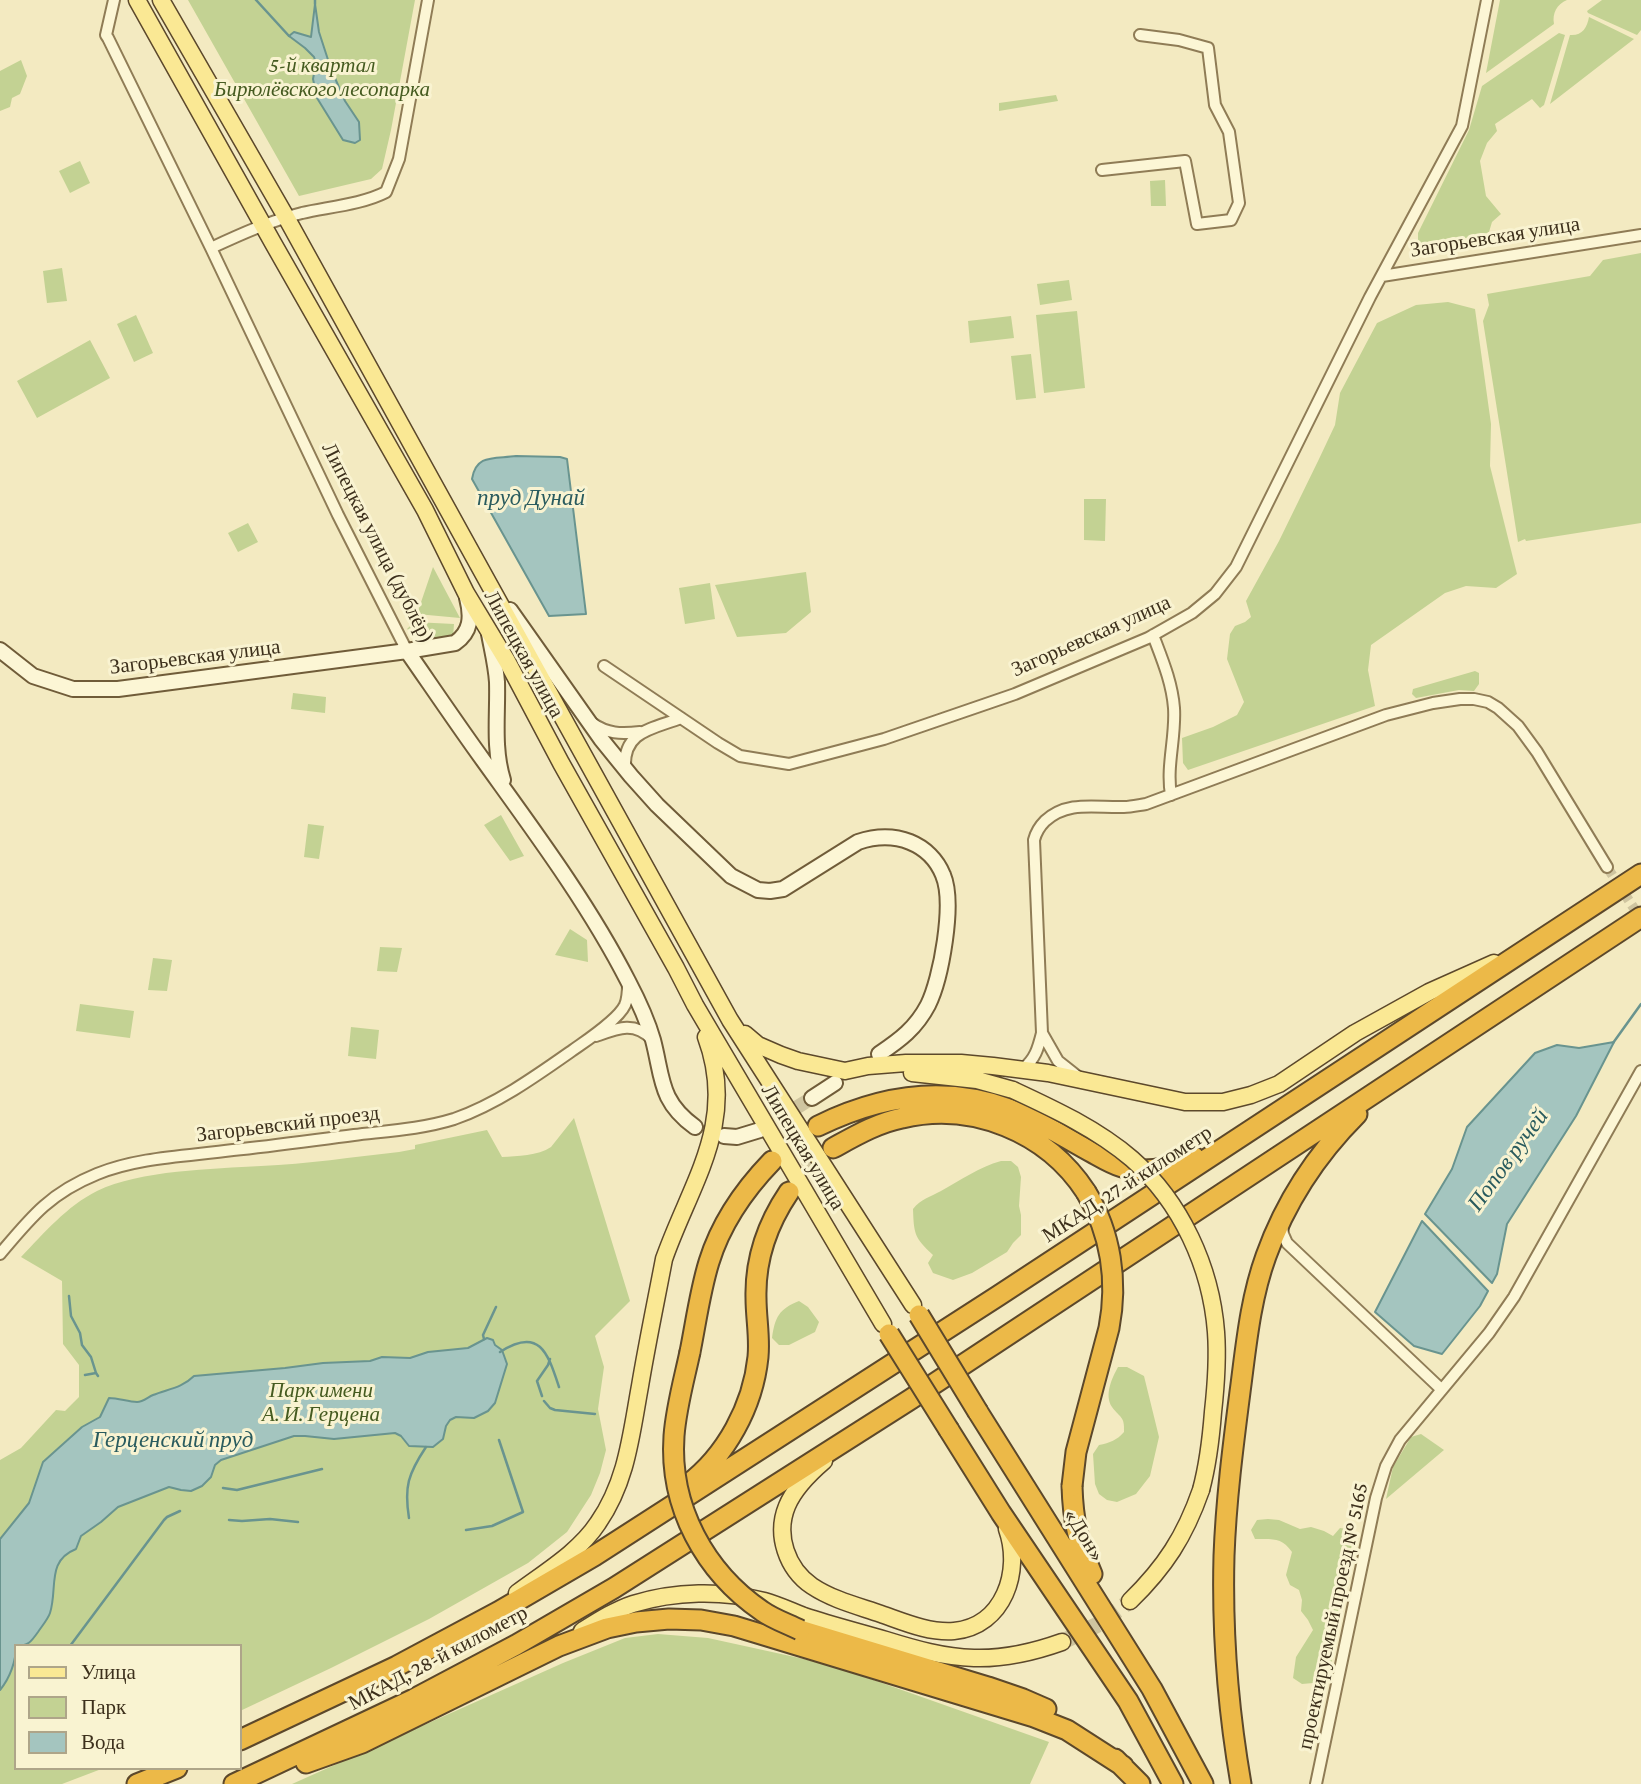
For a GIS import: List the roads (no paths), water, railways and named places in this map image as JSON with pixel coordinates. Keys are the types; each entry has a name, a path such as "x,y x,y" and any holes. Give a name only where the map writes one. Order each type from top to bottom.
{"highway":[{"name":"МКАД, 27-й километр","path":"637,1530 1641,874"},
{"path":"855,1434 1641,917"},
{"path":"1241,1784 1231,1723 1224,1555 1232,1454 1254,1298 1265,1257 1303,1180 1335,1136 1405,1072"},
{"path":"818,1126 848,1112 895,1099 941,1096 974,1099 1021,1114 1113,1164 1144,1170 1182,1163 1255,1127"},
{"path":"833,1148 871,1128 902,1118 930,1114 972,1116 1006,1126 1036,1142 1065,1165 1086,1192 1099,1216 1107,1241 1114,1295 1110,1328 1076,1452 1072,1504 1077,1537 1112,1623"},
{"path":"772,1161 741,1198 715,1246 705,1276 677,1411 674,1465 678,1491 687,1520 703,1552 733,1589 764,1613 800,1630 1023,1699 1053,1712 1095,1740 1140,1784"},
{"path":"594,1556 698,1477 735,1429 751,1392 756,1371 759,1343 756,1284 762,1249 789,1192"},
{"name":"«Дон»","path":"916,1310 1152,1689 1203,1784"},
{"path":"886,1329 1001,1513 1128,1702 1173,1784"},
{"name":"МКАД, 28-й километр","path":"234,1784 367,1722 466,1672 556,1622 657,1561 855,1434"},
{"name":"МКАД, 28-й километр","path":"242,1739 448,1640 637,1530"},
{"path":"247,1784 362,1743 559,1646 607,1628 668,1619 734,1626 1034,1717 1067,1730 1123,1766"},
{"path":"136,1784 172,1770"}],"main road":[{"name":"Липецкая улица","path":"137,0 425,510 466,593 507,661 695,1005 886,1329"},
{"name":"Липецкая улица","path":"161,0 286,218 730,1020 916,1310"},
{"path":"840,1077 886,1064 935,1063 1023,1069 1197,1103 1223,1102 1251,1096 1279,1084 1356,1033 1429,992 1528,948"},
{"path":"448,1640 506,1601 585,1540 616,1492 624,1472 664,1259 708,1153 714,1128 718,1096 716,1069 695,1005"},
{"path":"730,1020 758,1045 840,1077 918,1073 954,1076 997,1084 1013,1090 1076,1122 1120,1150 1134,1161 1164,1195 1183,1223 1202,1265 1214,1311 1217,1378 1209,1452 1201,1490 1187,1527 1151,1581 1130,1601"},
{"path":"855,1434 819,1465 796,1491 783,1517 782,1531 789,1559 799,1574 812,1586 852,1604 915,1625 943,1631 967,1628 994,1611 1008,1586 1013,1556 1012,1541 1001,1513"},
{"path":"559,1646 604,1618 632,1605 665,1596 696,1593 765,1601 805,1616 934,1654 977,1658 1003,1657 1062,1642"}],"street":[{"name":"Липецкая улица (дублёр)","path":"114,0 106,35 407,651 583,904 640,1005 653,1040 668,1099 675,1110 695,1127"},
{"path":"211,248 263,225 386,192 399,159 428,0"},
{"path":"1382,276 1462,126 1486,0"},
{"path":"1102,170 1185,161 1197,225 1231,220 1239,203 1229,132 1214,105 1208,48 1179,40 1140,35"},
{"name":"Загорьевская улица","path":"604,666 740,756 789,764 884,739 1015,694 1153,635 1192,613 1215,594 1236,566 1382,276 1641,235"},
{"path":"295,282 294,275 300,267 308,266 314,272"},
{"path":"482,572 625,769 657,806 731,876 758,890 783,889 844,850 871,837 901,838 928,853 944,875 948,906 935,988 918,1022 902,1039 879,1054"},
{"name":"Загорьевская улица","path":"0,650 33,677 73,690 118,690 455,643 468,630 470,621 466,593"},
{"path":"488,630 497,678 498,764 505,786 519,809"},
{"path":"1153,635 1167,671 1174,708 1171,795"},
{"path":"1023,1069 1037,1053 1041,1034 1035,834 1051,816 1074,806 1134,806 1157,801 1386,715 1433,703 1474,699 1488,702 1498,708 1518,726 1537,752 1607,867"},
{"path":"625,769 626,749 632,739 642,732 681,718"},
{"path":"588,720 612,733 642,732"},
{"path":"590,1038 625,1006 628,981"},
{"path":"590,1038 618,1028 630,1028 645,1032 653,1040"},
{"path":"1041,1034 1058,1061 1083,1079"},
{"name":"Загорьевский проезд","path":"0,1254 45,1204 77,1183 97,1174 135,1163 413,1129 454,1118 491,1102 590,1038"},
{"name":"проектируемый проезд № 5165","path":"1316,1784 1376,1498 1386,1466 1400,1440 1489,1333 1514,1297 1641,1071"},
{"path":"812,1098 840,1077"},
{"path":"724,1136 737,1137 760,1130"},
{"path":"1282,1218 1283,1234 1287,1243 1441,1390"}],"water":[{"path":"315,4 319,32 331,69 345,101 359,122 360,140 355,143 343,140 317,98 313,79 316,63 314,57 289,36 294,32 311,37"},
{"name":"пруд Дунай","path":"516,456 567,459 586,614 549,616 472,479 477,465 487,459"},
{"path":"1614,1042 1576,1116 1507,1224 1497,1274 1492,1283 1425,1214 1452,1169 1467,1127 1535,1053 1557,1045 1579,1048"},
{"path":"1422,1221 1488,1291 1480,1306 1442,1354 1414,1346 1375,1312"},
{"name":"Герценский пруд","path":"487,1338 493,1340 502,1350 507,1364 495,1403 488,1411 474,1418 456,1417 450,1420 443,1439 433,1447 409,1446 395,1433 334,1439 294,1436 221,1460 215,1465 211,1477 202,1486 191,1491 169,1487 118,1507 81,1536 76,1549 60,1561 49,1615 31,1641 14,1644 12,1669 0,1690 0,1539 29,1503 43,1462 82,1427 100,1417 109,1398 139,1402 180,1386 194,1376 370,1361 382,1357 410,1358 428,1352 468,1348"}],"waterway":[{"path":"256,0 289,36"},
{"name":"Попов ручей","path":"1613,1043 1641,1004"},
{"path":"69,1296 71,1316 96,1373"},
{"path":"484,1339 483,1335 496,1307"},
{"name":"Попов ручей","path":"500,1352 525,1342 540,1347 551,1364 559,1387"},
{"path":"542,1396 537,1381 550,1359"},
{"path":"85,1375 96,1373 98,1376"},
{"path":"544,1401 555,1410 595,1414"},
{"path":"466,1530 492,1526 523,1512 499,1440"},
{"path":"409,1518 407,1489 415,1465 426,1447"},
{"path":"223,1488 237,1490 322,1469"},
{"path":"71,1644 164,1520 180,1511"},
{"path":"229,1520 270,1519 298,1522"}],"tunnel":[{"path":"1607,867 1641,919"},
{"path":"760,1130 812,1098"},
{"path":"772,1161 794,1141 817,1126"},
{"path":"789,1192 811,1167 832,1149"},
{"path":"1062,1642 1099,1624 1130,1601"}],"park label":[{"name":"5-й квартал Бирюлёвского лесопарка","path":"322,78"},
{"name":"Парк имени А. И. Герцена","path":"321,1403"}]}
